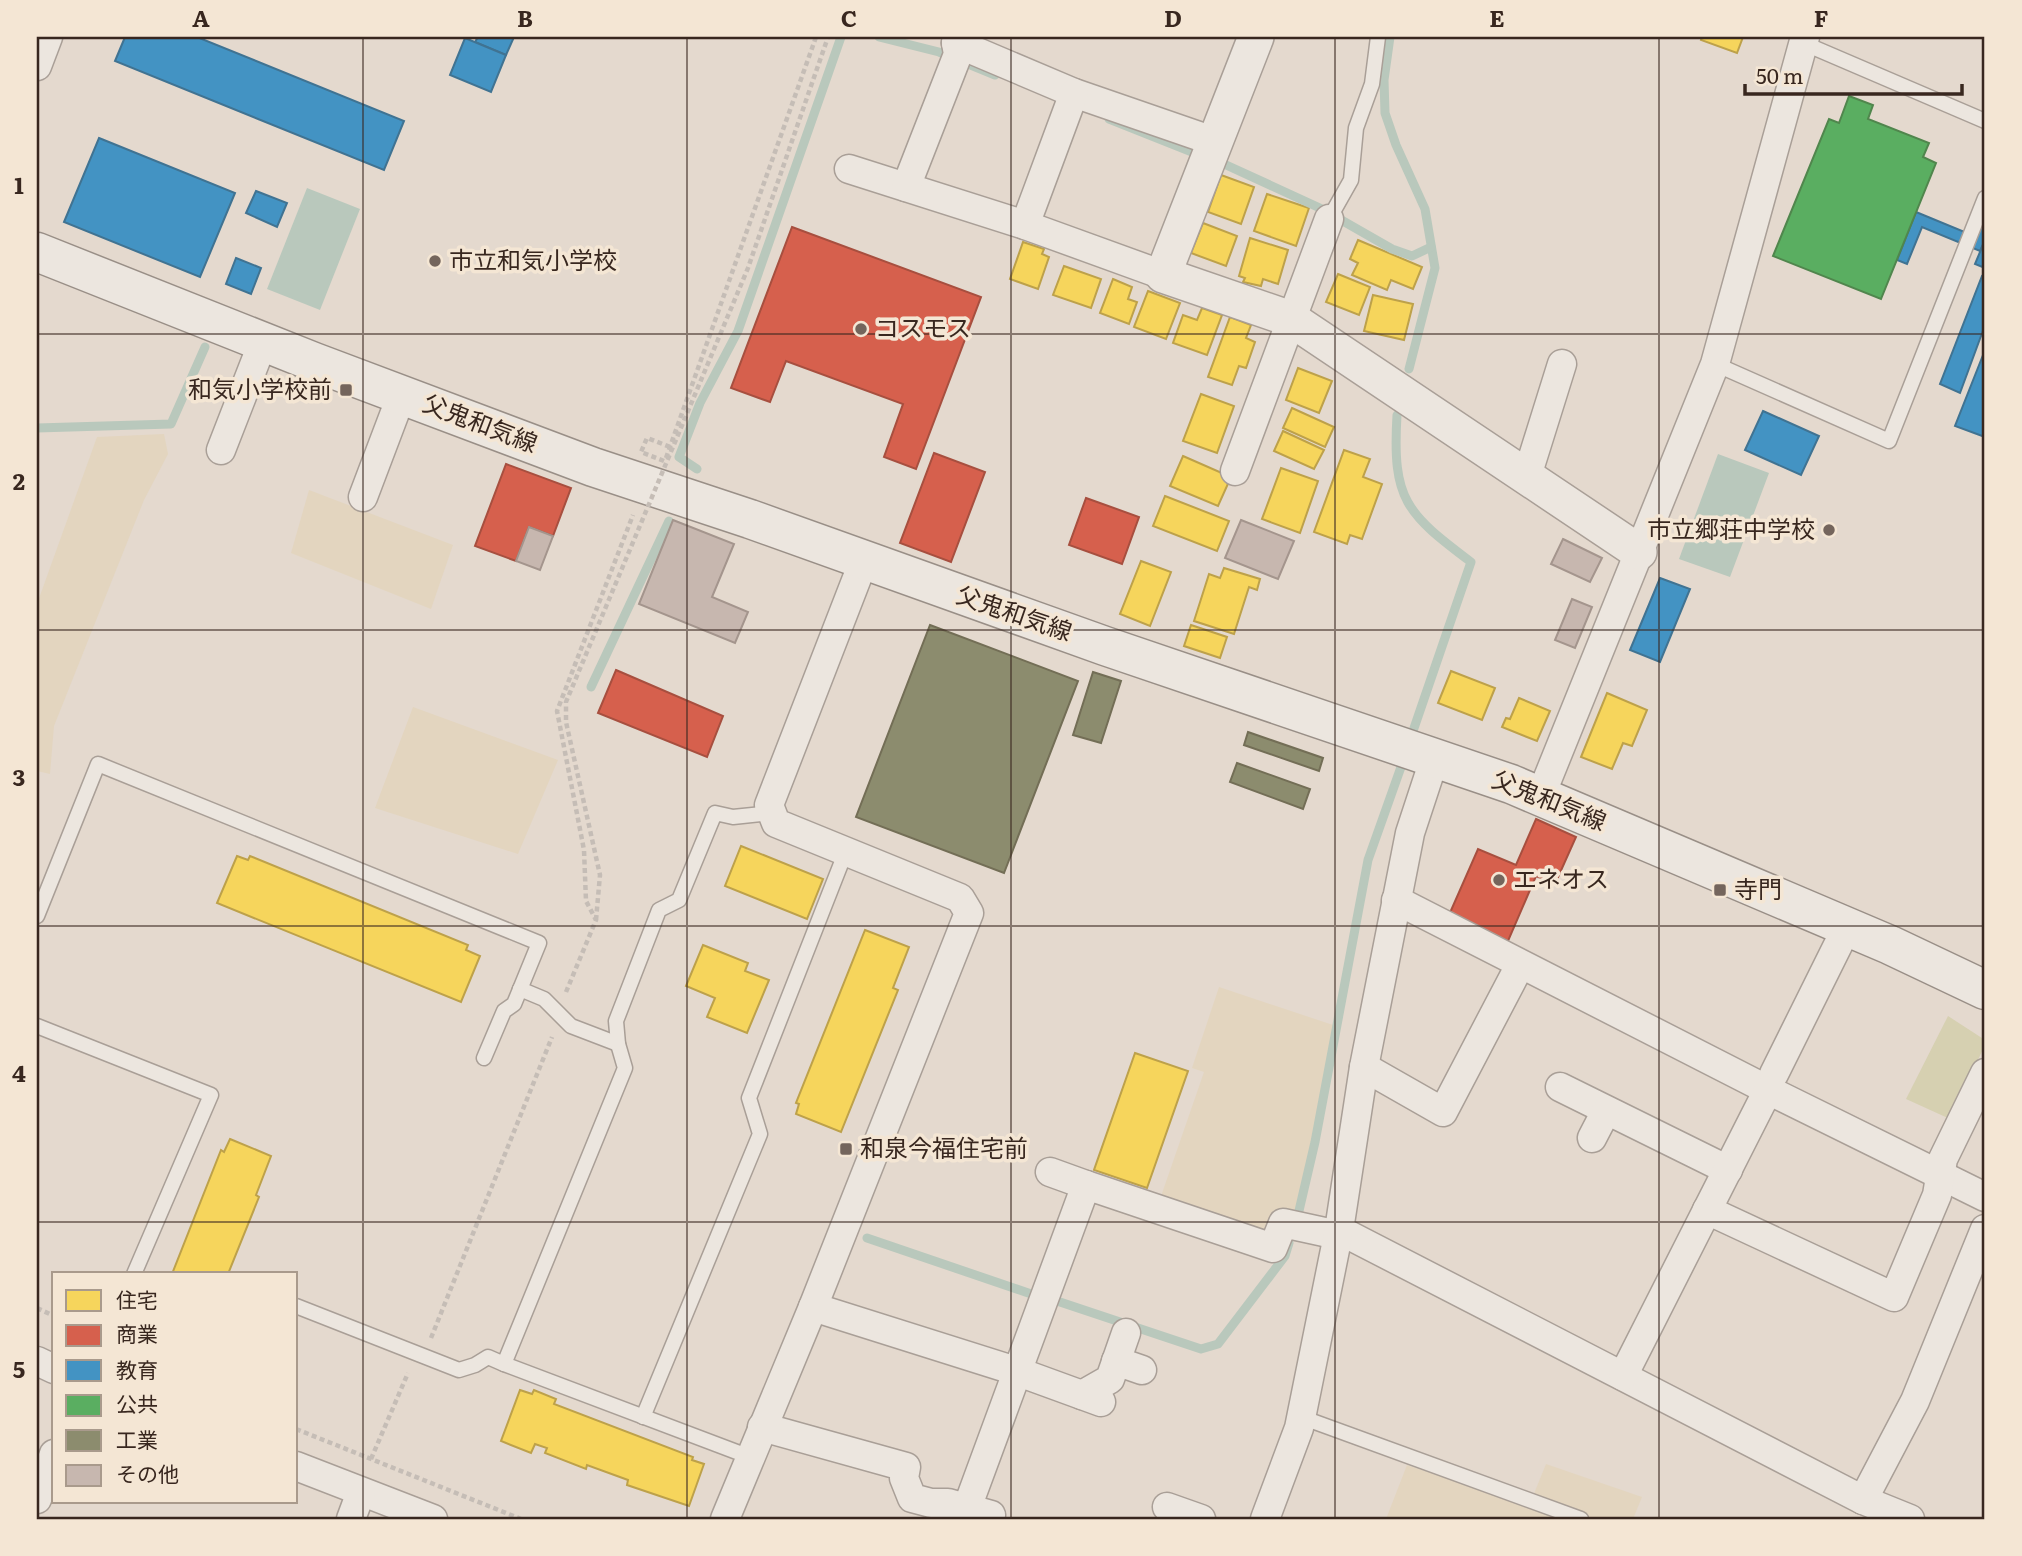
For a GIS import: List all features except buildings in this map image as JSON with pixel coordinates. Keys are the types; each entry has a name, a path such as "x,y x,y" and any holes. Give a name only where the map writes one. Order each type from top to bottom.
{"main road":[{"name":"父鬼和気線","path":"37,252 402,394 657,472 864,560 1118,651 1541,795 1847,927 1985,990"}],"street":[{"path":"37,66 48,37"},
{"path":"1163,275 1256,37"},
{"path":"1541,795 1715,364 1804,40"},
{"path":"906,187 957,50 1071,102 1216,142"},
{"path":"1025,225 1071,102"},
{"path":"849,169 1025,225 1291,319 1639,552"},
{"path":"1236,471 1331,215"},
{"path":"221,450 263,342"},
{"path":"1527,476 1562,364"},
{"path":"363,497 402,394"},
{"path":"725,1519 813,1307 969,914 960,898 776,823 769,805 864,560"},
{"path":"1265,1519 1301,1417 1338,1233 1364,1067 1396,900 1410,833 1434,757"},
{"path":"1396,900 1520,965 1771,1082 1941,1177 1985,1197"},
{"path":"1623,1376 1847,927"},
{"path":"1364,1067 1443,1112 1520,965"},
{"path":"1707,1210 1894,1297 1937,1195 1943,1159 1985,1073"},
{"path":"1560,1087 1728,1170"},
{"path":"1592,1138 1606,1111"},
{"path":"1050,1172 1273,1248 1283,1223 1338,1233 1863,1500 1910,1519"},
{"path":"762,1427 906,1467 904,1478 912,1498 912,1509 932,1503 948,1503 979,1511 1016,1371 1086,1185"},
{"path":"1863,1500 1915,1401 1985,1229"},
{"path":"813,1307 1016,1371 1092,1398 1110,1379 1129,1365 1126,1333"},
{"path":"37,1499 52,1459"},
{"path":"298,1467 433,1519"},
{"path":"351,1519 361,1492"},
{"path":"1167,1507 1201,1519"}],"lane":[{"path":"1331,215 1351,180 1356,128 1371,85 1378,37"},
{"path":"1804,40 1985,121"},
{"path":"1715,364 1889,441 1985,198"},
{"path":"37,916 98,764 539,943 514,1004 504,1011 484,1058"},
{"path":"504,1364 625,1068 618,1045 616,1021 659,910 679,900 715,813 733,817 772,813"},
{"path":"643,1417 760,1135 749,1098 846,851"},
{"path":"520,989 544,999 570,1026 618,1045"},
{"path":"37,1026 211,1095 135,1272"},
{"path":"298,1307 459,1370 488,1357 750,1457"},
{"path":"1301,1417 1581,1519"}],"path":[{"path":"596,920 586,901 584,850 557,710 657,472 816,37"},
{"path":"371,1459 416,1354 430,1343 552,1035 558,1011 596,920 600,875 566,722 566,702 748,268 828,37"},
{"path":"657,472 641,452 647,439 673,448"},
{"path":"298,1430 521,1519"}],"shaded area":[{"path":"307,188 360,209 320,310 267,289"},
{"path":"164,434 168,454 144,500 54,726 50,774 37,771 37,604 97,437"},
{"path":"1718,454 1769,473 1730,577 1679,559"},
{"path":"309,490 453,545 431,609 291,553"},
{"path":"413,707 558,760 518,854 375,808"},
{"path":"1219,987 1333,1025 1295,1215 1282,1212 1262,1234 1159,1202 1204,1072 1192,1068"},
{"path":"1948,1016 1985,1040 1950,1119 1906,1099"},
{"path":"1546,1464 1642,1497 1633,1519 1594,1519 1533,1496"},
{"path":"1407,1465 1500,1496 1566,1519 1386,1519"}],"waterway":[{"path":"697,469 679,457 700,403 738,331 841,37"},
{"path":"879,37 939,52 995,75"},
{"path":"1390,37 1384,80 1385,113 1396,145 1425,209 1435,268 1409,369"},
{"path":"1109,119 1192,152"},
{"path":"1224,164 1322,209 1392,249 1412,256 1431,247"},
{"path":"37,428 171,424 205,347"},
{"path":"1397,415 1397,467 1408,502 1431,530 1471,562 1412,734"},
{"path":"591,687 669,521"},
{"path":"1298,1215 1315,1142 1368,860 1401,767"},
{"path":"867,1238 1037,1296"},
{"path":"1054,1300 1201,1349 1218,1344 1285,1256 1289,1243"}],"place":[{"name":"市立和気小学校","path":"435,261"},
{"name":"コスモス","path":"861,329"},
{"name":"和気小学校前","path":"346,390"},
{"name":"市立郷荘中学校","path":"1829,530"},
{"name":"エネオス","path":"1499,880"},
{"name":"寺門","path":"1720,890"},
{"name":"和泉今福住宅前","path":"846,1149"}]}
